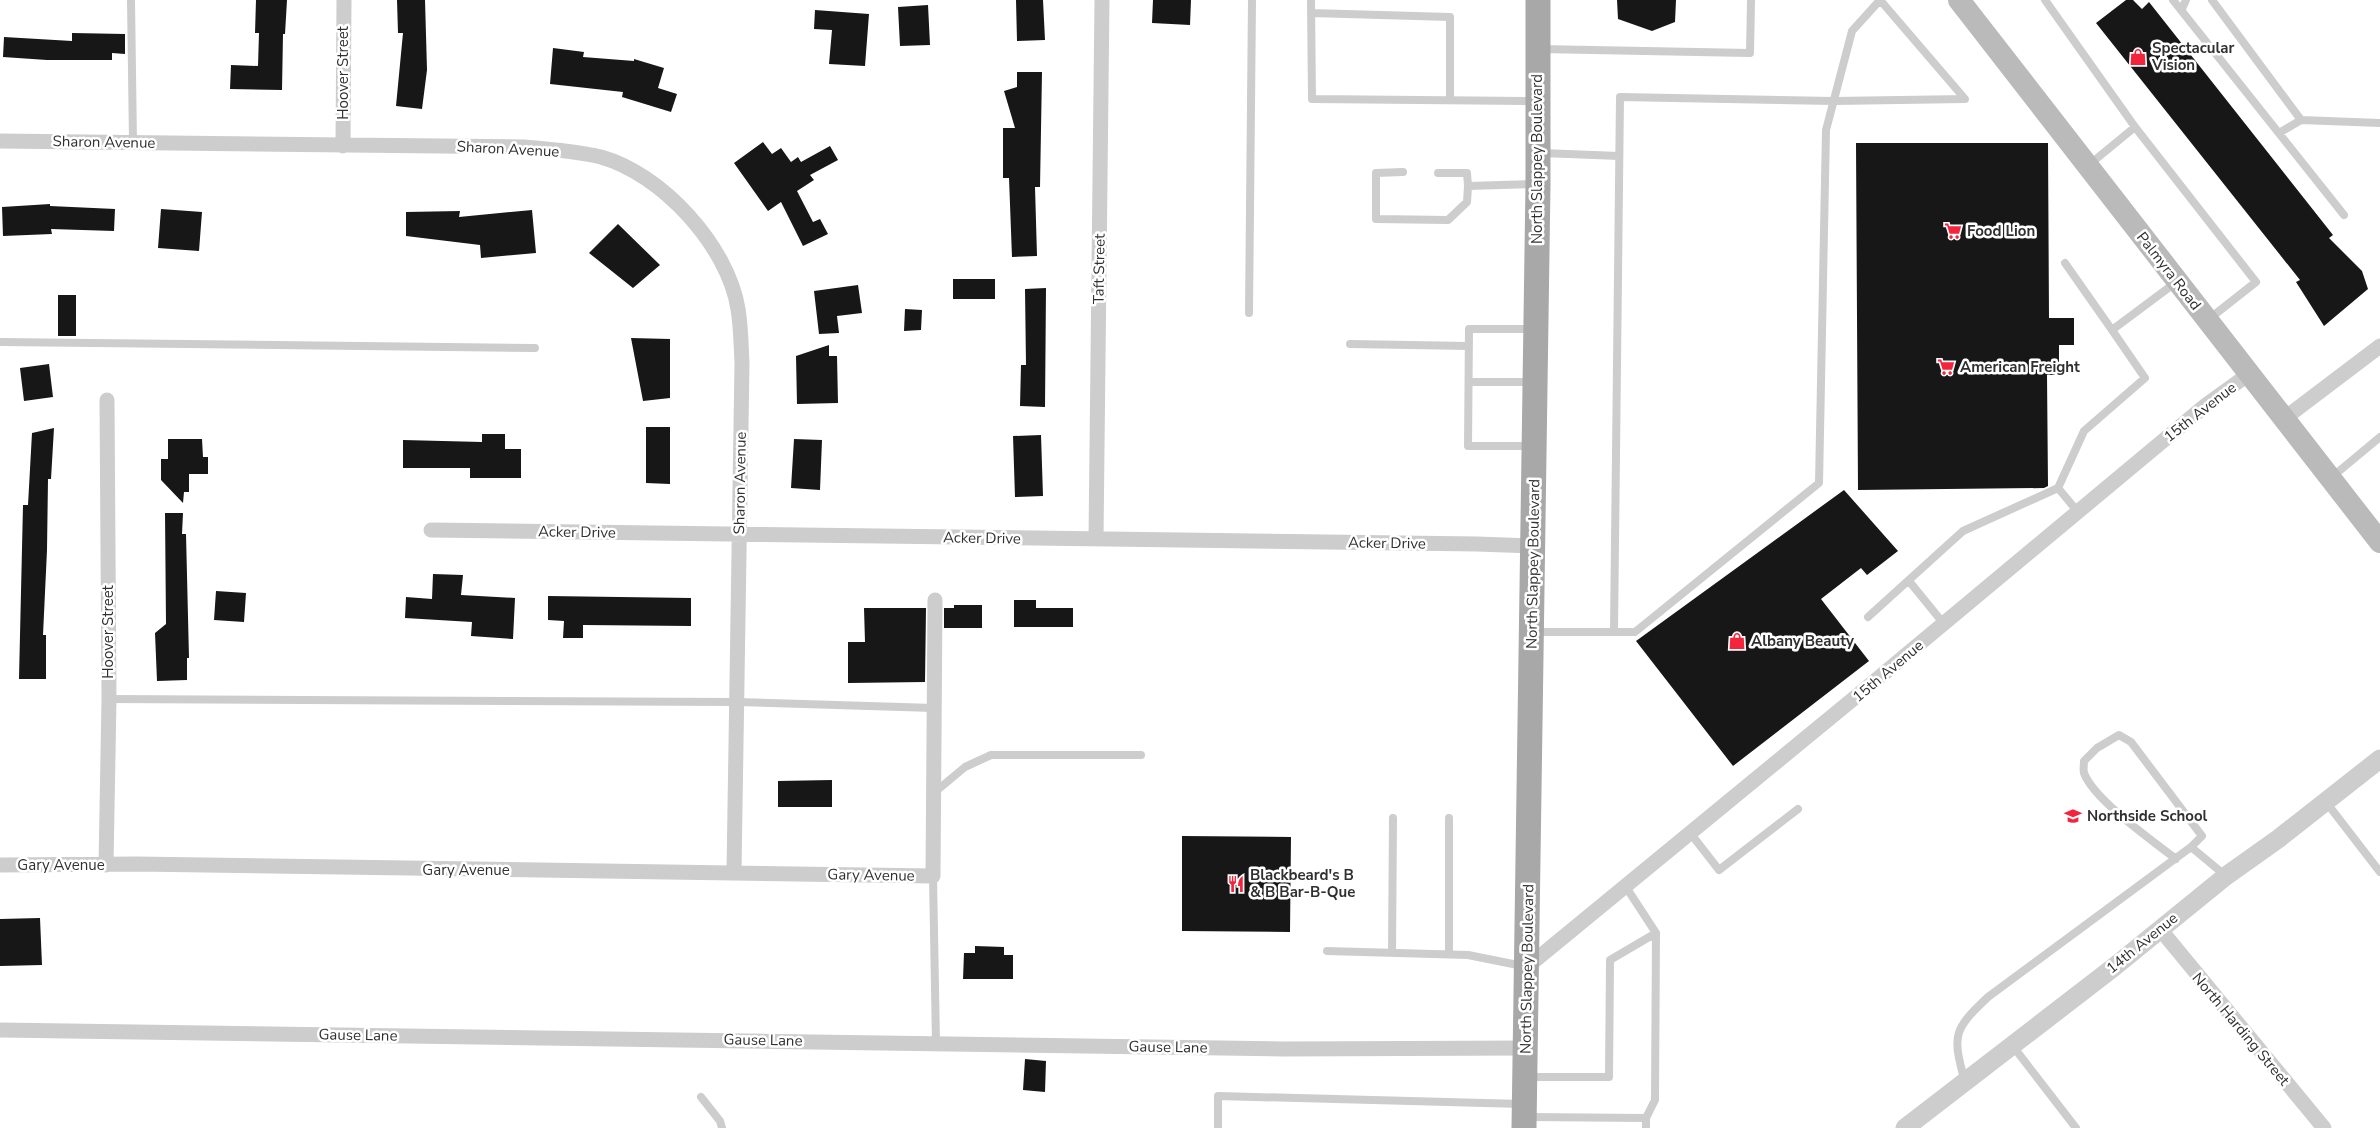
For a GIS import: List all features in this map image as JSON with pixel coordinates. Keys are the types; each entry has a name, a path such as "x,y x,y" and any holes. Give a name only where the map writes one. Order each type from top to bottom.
{"main road":[{"name":"North Slappey Boulevard","path":"1525,1117 1538,184 1538,0"},
{"name":"Palmyra Road","path":"1959,0 2248,374 2375,532"}],"street":[{"name":"Hoover Street","path":"343,146 344,0"},
{"name":"Taft Street","path":"1096,539 1102,0"},
{"name":"Sharon Avenue","path":"0,140 525,147 601,158 628,169 656,187 679,206 696,225 716,254 729,279 738,309 742,363 734,872"},
{"path":"2285,418 2380,346"},
{"name":"15th Avenue","path":"1527,967 1691,834 2206,405 2248,374"},
{"name":"Hoover Street","path":"106,865 109,699 107,400"},
{"name":"Acker Drive","path":"431,530 1533,546"},
{"path":"932,876 935,600"},
{"name":"14th Avenue","path":"1905,1128 2226,876 2278,840 2380,759"},
{"name":"Gary Avenue","path":"0,865 734,872 932,876"},
{"name":"North Harding Street","path":"2160,929 2324,1128"},
{"name":"Gause Lane","path":"0,1030 1283,1049 1526,1048"}],"lane":[{"path":"131,0 133,142"},
{"path":"1249,313 1252,0"},
{"path":"1311,0 1312,99 1538,101"},
{"path":"1538,49 1750,52 1750,0"},
{"path":"1532,632 1614,632 1635,632 1819,483 1826,130 1834,101 1852,31 1880,0 1965,100 1834,101 1620,97 1614,632"},
{"path":"2045,0 2135,127 2256,282 2207,321"},
{"path":"2173,0 2344,215"},
{"path":"2182,9 2186,0"},
{"path":"2212,0 2301,120"},
{"path":"1311,13 1450,17 1450,100"},
{"path":"2279,133 2301,120 2380,123"},
{"path":"2088,166 2135,127"},
{"path":"1538,153 1619,156"},
{"path":"1403,172 1376,173 1376,219 1448,220 1467,202 1467,173 1438,173"},
{"path":"1468,186 1538,184"},
{"path":"1868,617 1963,531 2058,488 2084,431 2145,378 2065,263"},
{"path":"2112,330 2177,281"},
{"path":"1534,446 1468,446 1469,329 1536,329"},
{"path":"0,342 535,348"},
{"path":"1350,344 1469,346"},
{"path":"1469,382 1535,382"},
{"path":"2331,478 2380,437"},
{"path":"2058,488 2078,512"},
{"path":"1910,581 1944,624"},
{"path":"109,699 736,702 934,708"},
{"path":"1964,1082 1956,1039 1964,1019 1988,997 2152,874 2176,859 2202,836 2130,742 2119,736 2097,748 2084,762 2084,773 2096,791 2127,820 2176,859"},
{"path":"933,793 964,767 991,755 1141,756"},
{"path":"2326,802 2380,872"},
{"path":"1691,834 1719,870 1798,809"},
{"path":"1392,953 1393,818"},
{"path":"1449,818 1449,954"},
{"path":"2191,847 2226,876"},
{"path":"932,876 936,1043"},
{"path":"1626,887 1656,933 1654,1100 1646,1118 1646,1128"},
{"path":"1526,1077 1609,1077 1610,960 1656,933"},
{"path":"1327,951 1468,955 1527,967"},
{"path":"2012,1045 2076,1128"},
{"path":"1218,1128 1218,1096 1525,1117 1646,1118"},
{"path":"701,1097 720,1121 722,1128"}],"building":[{"path":"256,0 287,0 285,34 283,34 282,90 230,89 231,65 258,66 259,33 255,33"},
{"path":"397,0 425,0 427,70 422,109 396,106 403,33 398,33"},
{"path":"1016,0 1043,0 1045,40 1017,41"},
{"path":"1153,0 1191,0 1190,25 1152,23"},
{"path":"1617,0 1676,0 1675,22 1652,31 1618,19"},
{"path":"2126,0 2133,0 2142,9 2149,2 2333,235 2329,238 2362,271 2368,289 2324,326 2296,282 2300,280 2096,23"},
{"path":"928,5 930,45 900,46 898,7"},
{"path":"815,10 869,14 865,66 829,64 832,30 814,29"},
{"path":"72,33 125,34 125,54 112,53 112,60 47,60 3,57 4,37 72,41"},
{"path":"553,48 584,52 583,57 634,61 634,59 664,68 658,88 677,94 671,112 622,97 623,92 550,84"},
{"path":"1017,72 1042,72 1040,187 1035,187 1037,256 1012,257 1009,178 1003,178 1003,128 1015,128 1004,91 1017,87"},
{"path":"763,142 772,154 781,148 791,162 798,157 801,162 830,146 838,160 810,175 814,180 797,191 813,222 820,219 828,234 803,246 781,202 768,211 734,163"},
{"path":"1856,143 2048,143 2049,318 2074,318 2074,345 2059,345 2059,375 2047,375 2048,486 2044,488 1858,490"},
{"path":"50,204 50,206 115,209 114,231 51,229 52,234 3,236 2,207"},
{"path":"161,209 202,212 199,251 158,248"},
{"path":"532,210 536,253 481,258 480,245 406,236 406,212 460,211 459,217"},
{"path":"618,224 660,265 633,288 589,253"},
{"path":"953,279 995,279 995,299 953,299"},
{"path":"858,285 862,313 837,316 839,333 819,334 814,291"},
{"path":"1046,288 1045,407 1020,406 1021,365 1026,365 1025,289"},
{"path":"58,295 76,295 76,336 58,336"},
{"path":"905,309 922,310 921,330 904,331"},
{"path":"631,338 670,339 670,398 643,401"},
{"path":"829,345 829,356 837,356 838,403 797,404 796,356"},
{"path":"49,364 53,397 24,401 20,368"},
{"path":"646,427 670,427 670,484 646,483"},
{"path":"54,428 51,479 48,479 43,635 46,635 46,679 19,679 23,505 28,505 32,433"},
{"path":"482,434 505,434 505,449 521,449 521,478 470,478 470,468 403,468 403,440 482,442"},
{"path":"1041,435 1043,496 1015,497 1013,436"},
{"path":"168,439 202,439 203,457 208,457 208,474 189,474 189,492 184,492 183,503 161,480 161,459 168,459"},
{"path":"794,439 822,440 820,490 791,488"},
{"path":"1844,490 1898,551 1867,575 1861,568 1821,599 1869,661 1733,766 1636,641"},
{"path":"165,513 183,513 182,534 186,534 189,658 187,658 187,680 157,681 155,633 166,624"},
{"path":"433,574 463,575 461,595 515,598 513,639 471,636 472,622 405,618 406,597 432,599"},
{"path":"216,591 246,593 244,622 214,620"},
{"path":"548,596 691,598 691,626 583,625 583,638 563,638 564,621 548,620"},
{"path":"1014,600 1036,600 1036,608 1073,608 1073,627 1014,627"},
{"path":"954,605 982,605 982,628 944,628 944,608 954,608"},
{"path":"864,608 926,608 925,682 848,683 848,642 865,642"},
{"path":"832,780 832,807 778,807 778,781"},
{"name":"Blackbeard's B & B Bar-B-Que","path":"1182,836 1291,837 1290,932 1182,931"},
{"path":"40,918 42,965 0,966 0,919"},
{"path":"975,946 1004,947 1004,955 1013,955 1013,979 963,979 964,953 975,953"},
{"path":"1025,1059 1046,1061 1045,1092 1023,1090"}],"place":[{"name":"Spectacular Vision","path":"2138,57"},
{"name":"Food Lion","path":"1953,231"},
{"name":"American Freight","path":"1946,367"},
{"name":"Albany Beauty","path":"1737,641"},
{"name":"Northside School","path":"2073,816"},
{"name":"Blackbeard's B & B Bar-B-Que","path":"1236,884"}]}
